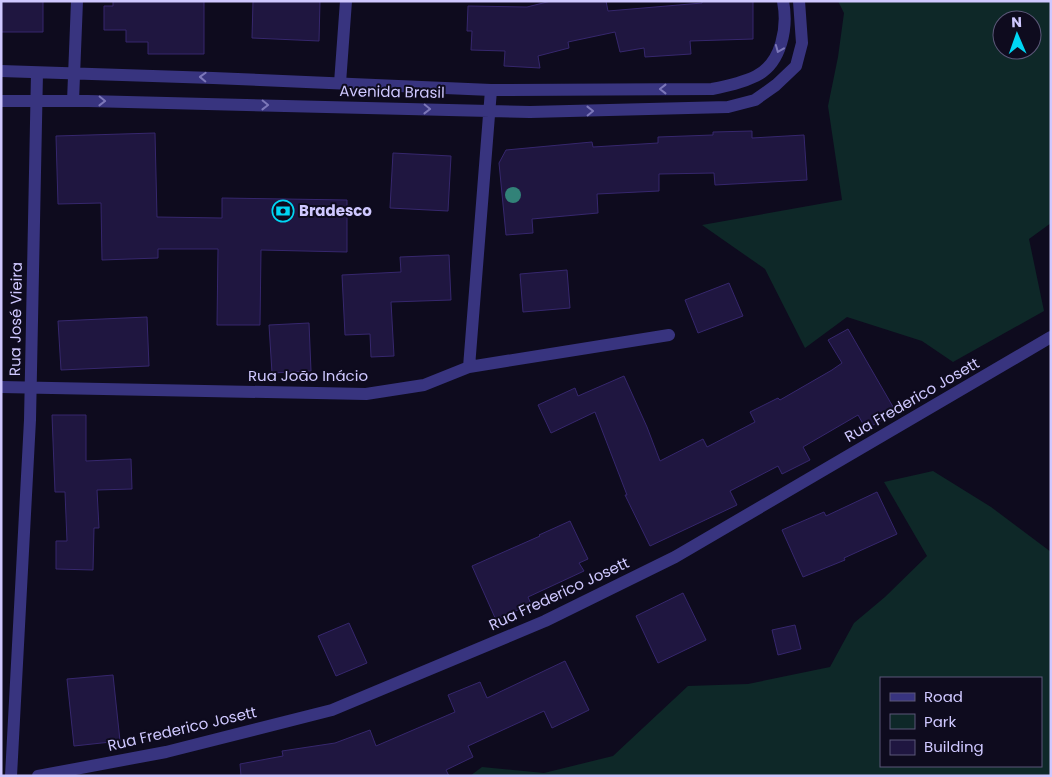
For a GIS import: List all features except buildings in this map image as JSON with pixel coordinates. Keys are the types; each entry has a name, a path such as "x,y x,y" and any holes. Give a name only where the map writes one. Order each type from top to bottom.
{"street":[{"path":"74,101 77,1"},
{"path":"340,83 346,1"},
{"name":"Avenida Brasil","path":"1,71 491,90 712,89 738,84 758,75 774,59 783,37 786,15 783,1"},
{"name":"Avenida Brasil","path":"1,101 74,101 530,112 728,107 755,100 776,85 796,66 802,43 799,1"},
{"name":"Rua José Vieira","path":"11,776 31,388 37,73"},
{"path":"469,367 491,90"},
{"name":"Rua João Inácio","path":"1,388 366,394 424,386 469,367 668,335"},
{"name":"Rua Frederico Josett","path":"38,776 166,752 332,710 545,621 675,557 1051,337"}],"green space":[{"path":"838,1 1051,1 1051,223 1029,239 1044,311 953,362 922,341 847,317 805,348 765,269 702,225 842,200 828,106 838,57 844,13"},
{"path":"933,471 991,507 1051,552 1051,776 470,776 482,767 544,773 613,756 688,686 748,684 830,667 854,623 885,597 927,556 884,482"}],"place":[{"name":"Bradesco","path":"283,211"}]}
